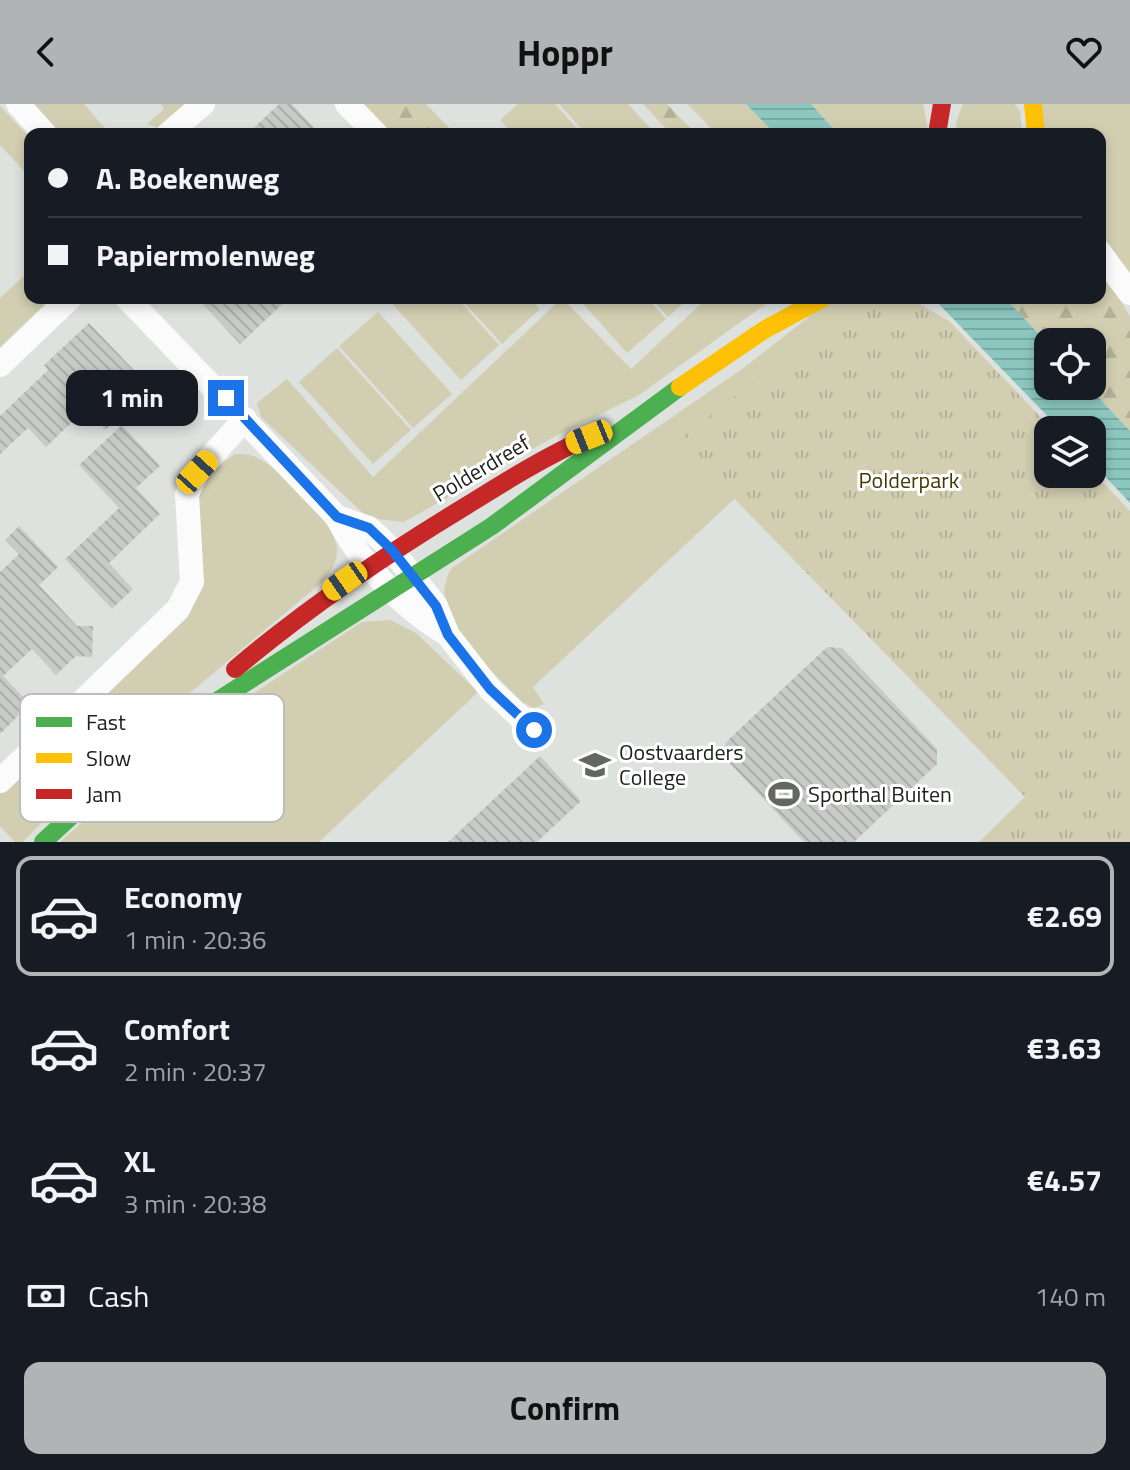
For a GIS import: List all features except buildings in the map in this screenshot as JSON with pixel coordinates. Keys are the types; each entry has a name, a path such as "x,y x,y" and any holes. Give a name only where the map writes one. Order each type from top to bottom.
{"main road":[{"path":"1033,104 1035,128"},
{"path":"938,128 940,105"},
{"path":"764,330 784,304"},
{"path":"624,425 764,330 812,304"},
{"name":"Polderdreef","path":"208,694 298,615 369,564 554,451 624,425"},
{"name":"Polderdreef","path":"229,694 414,577 565,474 624,425"},
{"name":"Polderdreef","path":"44,841 65,822"}],"street":[{"path":"18,104 40,128"},
{"path":"175,128 203,104"},
{"path":"347,104 370,128"},
{"path":"1106,261 1130,293"},
{"path":"0,365 64,304"},
{"path":"133,304 337,517 350,543 393,591 421,619 448,635"},
{"path":"90,694 178,609 192,582 187,494 197,472 245,419"},
{"path":"337,517 369,528 392,550 436,606 448,635 503,704 534,730"},
{"path":"0,781 20,762"}],"green space":[{"path":"32,104 84,104 105,128 54,128"},
{"path":"161,104 190,104 164,128 147,124 164,109"},
{"path":"364,104 426,104 449,128 387,128"},
{"path":"518,104 555,104 577,128 507,128 500,120"},
{"path":"559,104 628,104 650,128 581,128"},
{"path":"643,104 667,104 690,128 665,128"},
{"path":"687,104 746,104 769,128 711,128"},
{"path":"811,104 923,104 928,128 833,128"},
{"path":"963,104 1015,104 1020,111 1021,128 956,128"},
{"path":"1042,104 1130,104 1130,276 1106,239 1106,128 1042,128"},
{"path":"0,106 24,132 24,171 0,145"},
{"path":"24,276 24,304 45,304 0,347 0,298"},
{"path":"1106,278 1130,316 1130,431 1101,400 1106,400 1106,328 1034,329 1011,304 1106,304"},
{"path":"392,304 462,304 499,345 461,380"},
{"path":"465,304 535,304 540,309 502,344"},
{"path":"556,304 568,304 631,369 701,304 766,304 639,395 554,437 404,522 368,518 261,417 257,403 287,379 373,477"},
{"path":"583,304 652,304 666,319 627,353"},
{"path":"656,304 682,304 668,317"},
{"path":"825,304 898,304 799,445 730,503 533,687 544,704 534,708 522,702 478,658 453,623 446,605 445,586 452,568 742,369"},
{"name":"Polderpark","path":"852,304 919,304 949,321 1040,416 1034,416 1034,488 1106,486 1130,511 1130,842 979,842 1025,797 678,441"},
{"path":"378,312 452,394 413,428 339,346"},
{"path":"337,348 411,430 373,464 299,382"},
{"path":"235,454 251,455 276,471 304,497 328,526 337,551 332,568 321,583 188,694 106,694 187,618 197,596 199,575 196,513 201,493 213,473"},
{"path":"390,620 416,633 478,692 319,842 60,842 83,822 284,822 284,694 252,694 362,622"},
{"path":"20,774 20,822 42,822 23,842 15,842 0,826 0,793"}],"water":[{"path":"746,104 811,104 833,128 769,128"},
{"path":"939,304 1011,304 1034,329 1034,400 1101,400 1130,431 1130,503 1106,477 1106,416 1047,416"}],"traffic: fast":[{"path":"228,694 492,526 680,387"},
{"path":"43,842 65,822"}],"traffic: slow":[{"path":"1033,104 1035,128"},
{"path":"680,387 764,330 812,304"}],"traffic: jam":[{"path":"938,128 942,104"},
{"path":"235,669 318,604 406,544 526,469 589,437"}],"place":[{"name":"Oostvaarders College","path":"595,765"},
{"name":"Sporthal Buiten","path":"784,794"}],"route":[{"path":"226,398 337,517 369,528 392,550 436,606 448,635 490,689 534,730"}]}
